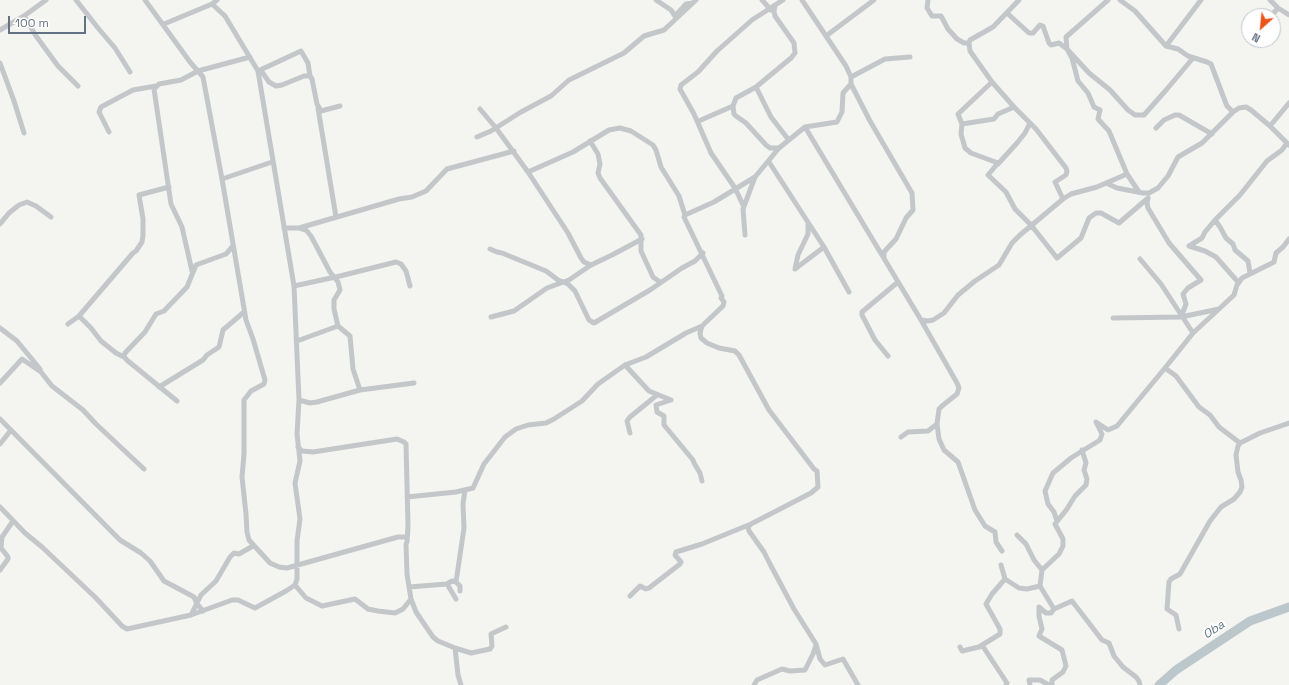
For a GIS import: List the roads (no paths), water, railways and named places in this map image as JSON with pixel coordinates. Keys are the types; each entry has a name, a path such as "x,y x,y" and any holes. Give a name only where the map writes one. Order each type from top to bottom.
{"street":[{"path":"0,30 24,16 46,0"},
{"path":"76,0 115,48 130,72"},
{"path":"145,0 164,24 190,62 203,77 206,86 244,312 265,380 264,384 251,391 244,400 242,489 246,514 246,532 249,540 270,563 279,567 287,568 398,537 407,537"},
{"path":"164,24 212,4 217,0"},
{"path":"656,0 671,10 675,16 686,4 695,1"},
{"path":"762,0 771,10 794,43 795,53 756,87 736,98 733,106 734,114 746,123 766,145 770,148 779,148"},
{"path":"745,235 743,205 735,188 711,153 694,114 680,89 681,85 698,72 717,51 752,20 771,10 775,5 783,0"},
{"path":"802,0 846,66 851,77 851,84 870,121 912,193 913,210 906,218 896,239 884,252 884,258"},
{"path":"826,36 874,0"},
{"path":"928,0 928,8 932,16 941,16 948,29 957,39 964,43 969,43"},
{"path":"1019,0 993,27 970,40 970,51 992,82 1045,140 1067,171 1066,174 1055,182 1063,199"},
{"path":"1108,0 1066,37 1067,50 1072,58 1078,81 1088,93 1094,107 1100,110 1098,119 1109,131 1127,174 1138,192"},
{"path":"1120,0 1135,11 1166,46 1178,49 1193,58 1211,64 1227,106 1234,112"},
{"path":"1166,46 1201,0"},
{"path":"1270,0 1278,8"},
{"path":"477,137 496,128 521,112 551,96 569,80 624,53 644,36 664,30 695,1"},
{"path":"0,507 25,533 42,547 96,598 122,626 127,629 190,615 232,600 238,600 255,608 295,585 297,579 297,541 300,519 295,483 300,461 297,434 299,400 294,286 272,162 258,71 225,16 212,4"},
{"path":"1007,13 1029,33 1033,33 1040,25 1043,26 1051,45 1059,43 1135,115 1144,115 1168,89 1193,58"},
{"path":"24,16 36,36 58,66 78,86"},
{"path":"258,71 301,51 308,63 317,104 336,217"},
{"path":"109,132 99,112 101,107 133,90 156,86 164,82 181,80 198,72 250,57"},
{"path":"851,77 885,59 910,57"},
{"path":"0,63 24,133"},
{"path":"258,71 262,72 269,82 276,86 304,76 310,76"},
{"path":"988,175 998,163 971,153 965,148 961,134 962,124 958,114 992,82"},
{"path":"743,205 755,177 788,139 805,127 837,122 842,112 843,93 851,84"},
{"path":"156,86 154,89 154,94 171,204 182,227 192,272"},
{"path":"756,87 771,116 788,139"},
{"path":"317,104 321,111 340,106"},
{"path":"1270,126 1289,104"},
{"path":"701,120 733,106"},
{"path":"962,124 994,119 998,114 1014,107"},
{"path":"988,175 1006,192 1015,209 1031,225 1057,258 1081,238 1089,218 1096,213 1101,213 1119,223 1158,188 1168,176 1178,157 1197,146 1212,134 1239,108 1246,107 1270,126 1288,144 1267,161 1240,195 1215,220 1202,238 1189,246 1205,251 1216,257 1238,282"},
{"path":"480,109 496,128 528,172 568,233 581,258 584,262 591,264"},
{"path":"1156,128 1164,120 1179,115 1212,134"},
{"path":"988,175 1017,144 1030,123"},
{"path":"805,127 921,320 957,383 959,388 957,394 940,409 937,424 939,439 944,450 955,459 961,467 966,487 975,510 985,526 995,532 996,542 1002,551"},
{"path":"407,497 473,488 484,464 505,437 516,429 554,420 582,401 595,387 625,365 650,355 686,332 702,326 722,306 724,302 703,253 684,217 685,215 679,196 661,167 653,145 631,131 620,128 609,130 573,152 528,172"},
{"path":"590,141 600,160 598,173 600,178 641,235 641,251 653,277 660,282"},
{"path":"299,228 399,199 412,197 426,191 447,169 514,152"},
{"path":"222,179 272,162"},
{"path":"768,162 824,247 849,292"},
{"path":"921,320 928,321 939,316 958,295 975,280 999,266 1012,243 1031,225 1063,199 1072,194 1086,191 1127,174"},
{"path":"685,215 714,202 755,177"},
{"path":"1106,183 1117,188 1138,192 1148,196"},
{"path":"68,324 79,316 136,251 142,242 143,219 138,196 169,187"},
{"path":"1148,196 1148,208 1169,242 1201,280 1188,288 1184,294 1186,304 1181,317"},
{"path":"0,224 19,205 27,202 36,206 51,218"},
{"path":"1215,220 1226,238 1234,244 1235,250 1248,261 1250,273"},
{"path":"808,223 808,234 798,255 795,269 824,247"},
{"path":"284,228 299,228 306,230 311,236 330,272 340,286 339,294 334,300 334,309 338,326 350,336 353,369 360,390"},
{"path":"1054,609 1040,586 1042,570 1059,554 1063,546 1063,539 1055,524 1057,521 1054,512 1048,504 1045,491 1053,473 1058,467 1082,450 1100,440 1102,434 1096,422 1108,430 1117,426 1193,333 1234,295 1238,282 1250,273 1272,264 1276,253 1283,247 1289,238"},
{"path":"491,317 514,311 547,288 564,282 591,264 642,239"},
{"path":"124,357 125,352 145,332 156,314 164,311 187,287 196,265 226,254 233,246"},
{"path":"490,249 546,271 568,284 575,291 589,320 594,322 650,290 660,282 695,261 703,253"},
{"path":"1140,259 1161,284 1181,317 1193,333"},
{"path":"294,286 396,262 401,264 406,271 410,286"},
{"path":"888,356 875,340 862,315 862,312 898,282"},
{"path":"1113,318 1181,317 1219,309"},
{"path":"159,387 203,360 207,355 219,348 223,330 244,312"},
{"path":"79,316 92,328 101,341 116,353 124,357 176,401"},
{"path":"297,341 338,326"},
{"path":"630,596 640,586 646,590 680,564 681,562 676,555 676,552 702,544 751,524 811,493 818,487 817,471 769,410 739,355 735,351 719,348 707,343 701,338 700,333 702,326"},
{"path":"0,328 17,342 51,379 53,382 52,386"},
{"path":"0,383 22,359 41,372 52,386 83,410 144,470"},
{"path":"625,365 644,386 657,395 671,400 656,405 657,412 664,416 664,425 693,460 700,473 702,481"},
{"path":"1165,368 1176,376 1199,407 1210,415 1219,427 1240,443"},
{"path":"299,400 310,403 317,402 360,390 414,383"},
{"path":"630,433 627,421 657,395"},
{"path":"0,418 120,540 141,553 150,561 164,581 194,597 197,604 203,611"},
{"path":"1179,629 1176,615 1167,609 1169,582 1171,579 1180,574 1210,521 1221,507 1234,499 1240,492 1242,487 1236,455 1238,446 1240,443 1260,433 1289,423"},
{"path":"901,437 908,432 928,431 937,424"},
{"path":"0,444 11,430"},
{"path":"298,447 302,451 313,452 397,439 406,444 406,544 409,586 411,599 416,612 433,637 438,641 471,653 490,648 492,646 491,634 506,628"},
{"path":"1057,521 1075,496 1086,485 1084,470 1086,463 1082,450"},
{"path":"456,582 464,528 463,504 465,490"},
{"path":"0,570 8,557 1,548 2,537 13,521"},
{"path":"751,524 748,527 749,531 764,552 794,609 816,644 818,656 825,665 843,659 858,685"},
{"path":"1017,536 1026,544 1034,560 1042,570"},
{"path":"190,615 194,612 201,596 216,581 224,566 234,553 239,554 253,546"},
{"path":"1001,565 1005,579 1019,588 1027,589 1040,586"},
{"path":"960,647 962,651 982,645 1000,634 1000,629 986,604 1005,579"},
{"path":"409,586 447,584 452,581 456,582 460,586 460,591"},
{"path":"447,584 456,599"},
{"path":"295,585 306,598 322,606 355,599 368,609 395,613 403,609 411,599"},
{"path":"1052,685 1052,680 1062,672 1066,666 1062,650 1039,636 1042,629 1039,616 1040,607 1046,613 1051,613 1054,609 1072,601 1102,640 1109,643 1114,656 1123,667 1136,677 1140,685"},
{"path":"754,685 757,680 782,670 805,670 816,644"},
{"path":"982,645 1007,683 1006,685"},
{"path":"454,648 461,685"},
{"path":"1030,685 1029,680 1040,680 1049,685"}],"waterway":[{"name":"Oba","path":"1159,685 1176,670 1250,621 1289,607"}]}
